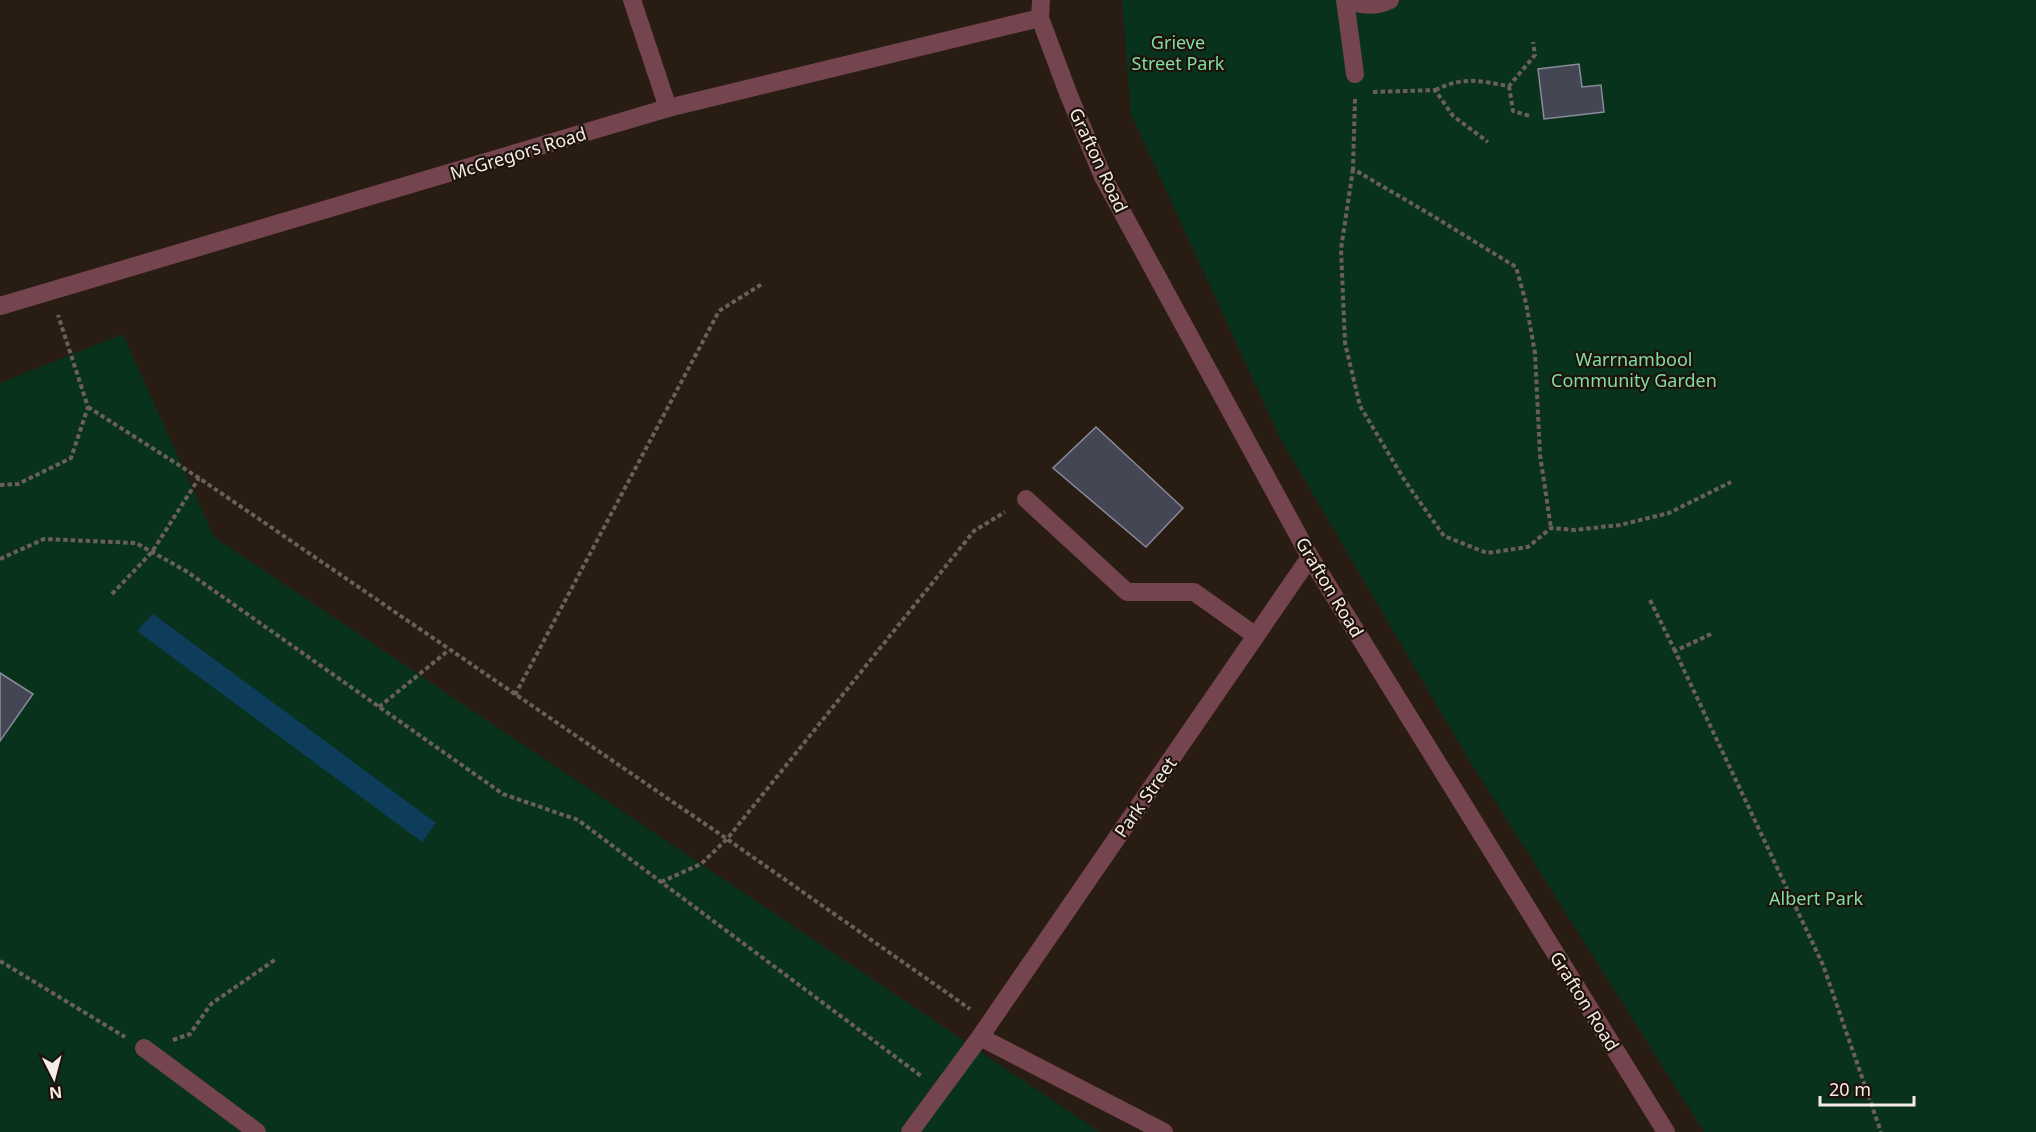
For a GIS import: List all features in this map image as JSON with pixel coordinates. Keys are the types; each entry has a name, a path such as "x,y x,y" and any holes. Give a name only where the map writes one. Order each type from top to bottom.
{"street":[{"path":"632,0 668,108"},
{"path":"1355,74 1345,0 1358,5 1380,4 1390,0"},
{"name":"McGregors Road","path":"0,306 668,108 1041,9"},
{"name":"Grafton Road","path":"1041,9 1068,93 1103,177 1310,557 1666,1132"},
{"path":"1026,499 1127,592 1194,592 1256,636"},
{"name":"Park Street","path":"910,1132 985,1030 1310,557"},
{"path":"985,1030 1164,1132"},
{"path":"144,1048 257,1132"}],"path":[{"path":"1530,116 1513,111 1509,86 1535,55 1533,42"},
{"path":"1355,74 1353,169 1341,249 1345,343 1360,406 1405,481 1444,536 1487,553 1528,547 1551,528 1575,530 1620,525 1669,513 1731,482"},
{"path":"1355,93 1435,90 1449,83 1467,79 1509,86"},
{"path":"1435,90 1453,116 1488,142"},
{"path":"1353,169 1516,267 1526,303 1535,353 1540,455 1551,528"},
{"path":"515,695 719,311 762,284"},
{"path":"0,485 18,484 71,458 88,407 50,291"},
{"path":"88,407 199,478 727,839 985,1030"},
{"path":"112,594 152,552 199,478"},
{"path":"662,882 701,864 727,839 974,531 1026,499"},
{"path":"0,559 44,539 136,543 186,571 503,794 578,820 941,1090"},
{"path":"1650,600 1823,965 1881,1132"},
{"path":"1675,651 1711,634"},
{"path":"379,707 449,650"},
{"path":"0,961 144,1048 190,1034 211,1004 276,958"}],"green space":[{"name":"Warrnambool Community Garden","path":"1122,0 2036,0 2036,1132 1704,1132 1466,755 1279,436 1131,114"},
{"path":"123,334 214,537 1100,1132 0,1132 0,383"}],"water":[{"path":"153,614 436,823 422,842 137,631"}],"building":[{"path":"1579,64 1582,87 1601,85 1604,112 1544,119 1538,69"},
{"path":"1096,427 1183,508 1146,547 1053,468"},
{"path":"0,673 33,694 0,741"}],"park label":[{"name":"Grieve Street Park","path":"1178,52"},
{"name":"Albert Park","path":"1816,898"}]}
